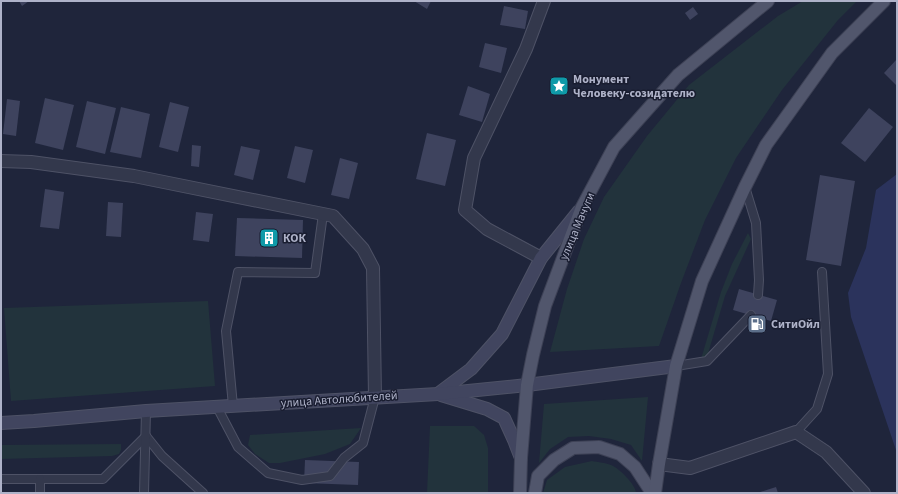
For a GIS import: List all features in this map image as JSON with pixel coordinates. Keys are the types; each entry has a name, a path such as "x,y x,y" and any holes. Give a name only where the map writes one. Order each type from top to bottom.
{"main road":[{"name":"улица Мачуги","path":"520,493 521,458 527,385 545,306 582,207 614,147 678,75 768,1"},
{"path":"655,493 676,366 702,281 745,187 766,146 832,53 884,1"},
{"path":"535,493 538,476 554,460 573,448 599,447 620,454 635,467 652,493"}],"street":[{"path":"541,258 487,229 465,210 474,158 526,49 544,1"},
{"path":"1,161 31,162 134,176 333,216 363,249 372,268 375,397"},
{"path":"438,394 471,369 502,334 541,258 582,207"},
{"name":"улица Автолюбителей","path":"1,423 146,411 438,394 527,385 676,366"},
{"path":"438,394 487,408 504,418 521,458"},
{"path":"659,464 690,468 796,432 826,452 864,493"}],"lane":[{"path":"745,187 756,223 759,280 758,295"},
{"path":"233,406 226,331 238,272 315,273 323,214"},
{"path":"796,432 817,409 828,374 822,272"},
{"path":"676,366 707,361 751,315"},
{"path":"217,407 238,447 268,473 302,480 330,476 344,458 363,443 375,397"},
{"path":"144,493 146,411"},
{"path":"1,479 103,479 146,436"},
{"path":"146,436 162,456 202,493"},
{"path":"40,479 40,493"}],"shaded area":[{"path":"803,1 857,1 838,20 782,90 736,158 705,220 659,346 550,352 567,289 584,239 604,197 647,136 689,85 778,16"},
{"path":"748,233 751,239 725,296 707,357 701,359 721,292 732,264"},
{"path":"208,301 215,386 11,401 4,308"},
{"path":"648,397 642,461 631,445 611,439 589,436 568,437 550,449 539,463 544,404"},
{"path":"430,426 474,426 484,435 488,448 488,493 427,493"},
{"path":"361,428 350,444 325,454 280,463 269,463 255,454 248,445 250,435"},
{"path":"121,444 119,454 112,456 1,459 1,445"},
{"path":"592,461 609,464 614,467 630,481 636,493 543,493 547,480 565,467"}],"water":[{"path":"897,174 897,453 851,317 848,293 866,248 876,190"}],"building":[{"path":"19,1 29,1 22,6"},
{"path":"414,1 431,1 427,9"},
{"path":"504,6 528,11 525,29 500,25"},
{"path":"693,7 698,14 690,20 685,13"},
{"path":"485,43 507,48 501,73 479,67"},
{"path":"897,59 897,86 884,73"},
{"path":"468,86 490,94 482,122 459,115"},
{"path":"45,98 74,105 63,150 35,143"},
{"path":"7,99 20,101 16,136 3,134"},
{"path":"87,101 116,108 105,154 76,147"},
{"path":"170,102 189,107 178,152 159,147"},
{"path":"121,107 150,114 141,158 110,152"},
{"path":"869,108 893,127 865,162 841,143"},
{"path":"427,133 456,140 445,186 416,179"},
{"path":"192,145 201,146 199,167 191,166"},
{"path":"241,146 260,150 253,180 234,175"},
{"path":"295,146 313,150 305,183 287,178"},
{"path":"340,158 358,163 349,199 331,195"},
{"path":"820,175 855,181 841,266 806,260"},
{"path":"45,189 64,192 59,229 40,227"},
{"path":"108,202 123,203 121,237 106,236"},
{"path":"196,212 213,214 209,242 193,240"},
{"name":"КОК","path":"237,218 303,220 302,258 235,256"},
{"path":"739,289 777,300 771,321 733,310"},
{"path":"305,460 359,462 358,485 304,483"},
{"path":"776,487 778,493 757,493"}],"place":[{"name":"Монумент Человеку-созидателю","path":"559,86"},
{"name":"КОК","path":"269,238"},
{"name":"СитиОйл","path":"757,324"}]}
